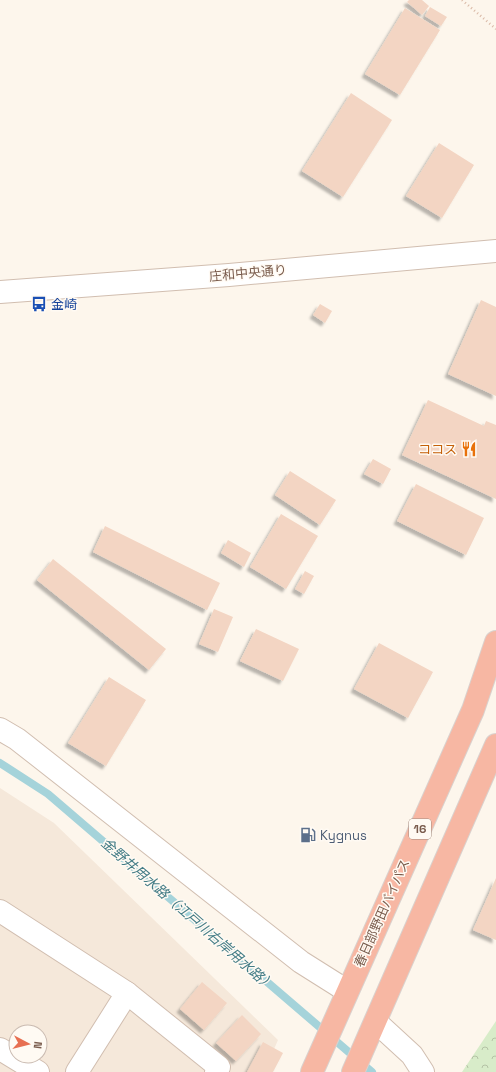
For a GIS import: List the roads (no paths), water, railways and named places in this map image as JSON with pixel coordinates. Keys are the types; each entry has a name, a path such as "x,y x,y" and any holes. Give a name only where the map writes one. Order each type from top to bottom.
{"highway":[{"name":"春日部野田バイパス","path":"312,1072 473,710 496,642"},
{"path":"353,1072 496,745"}],"street":[{"name":"庄和中央通り","path":"0,292 221,275 496,251"},
{"path":"0,729 17,739 301,962 347,991"},
{"path":"0,911 127,993 219,1067 216,1072"},
{"path":"77,1072 127,993"},
{"path":"376,1022 412,1055 423,1072"},
{"path":"0,1049 38,1072"}],"waterway":[{"name":"金野井用水路（江戸川右岸用水路）","path":"0,763 48,794 372,1072"}],"place":[{"name":"金崎","path":"39,304"},
{"name":"ココス","path":"469,449"},
{"name":"Kygnus","path":"308,835"}]}
